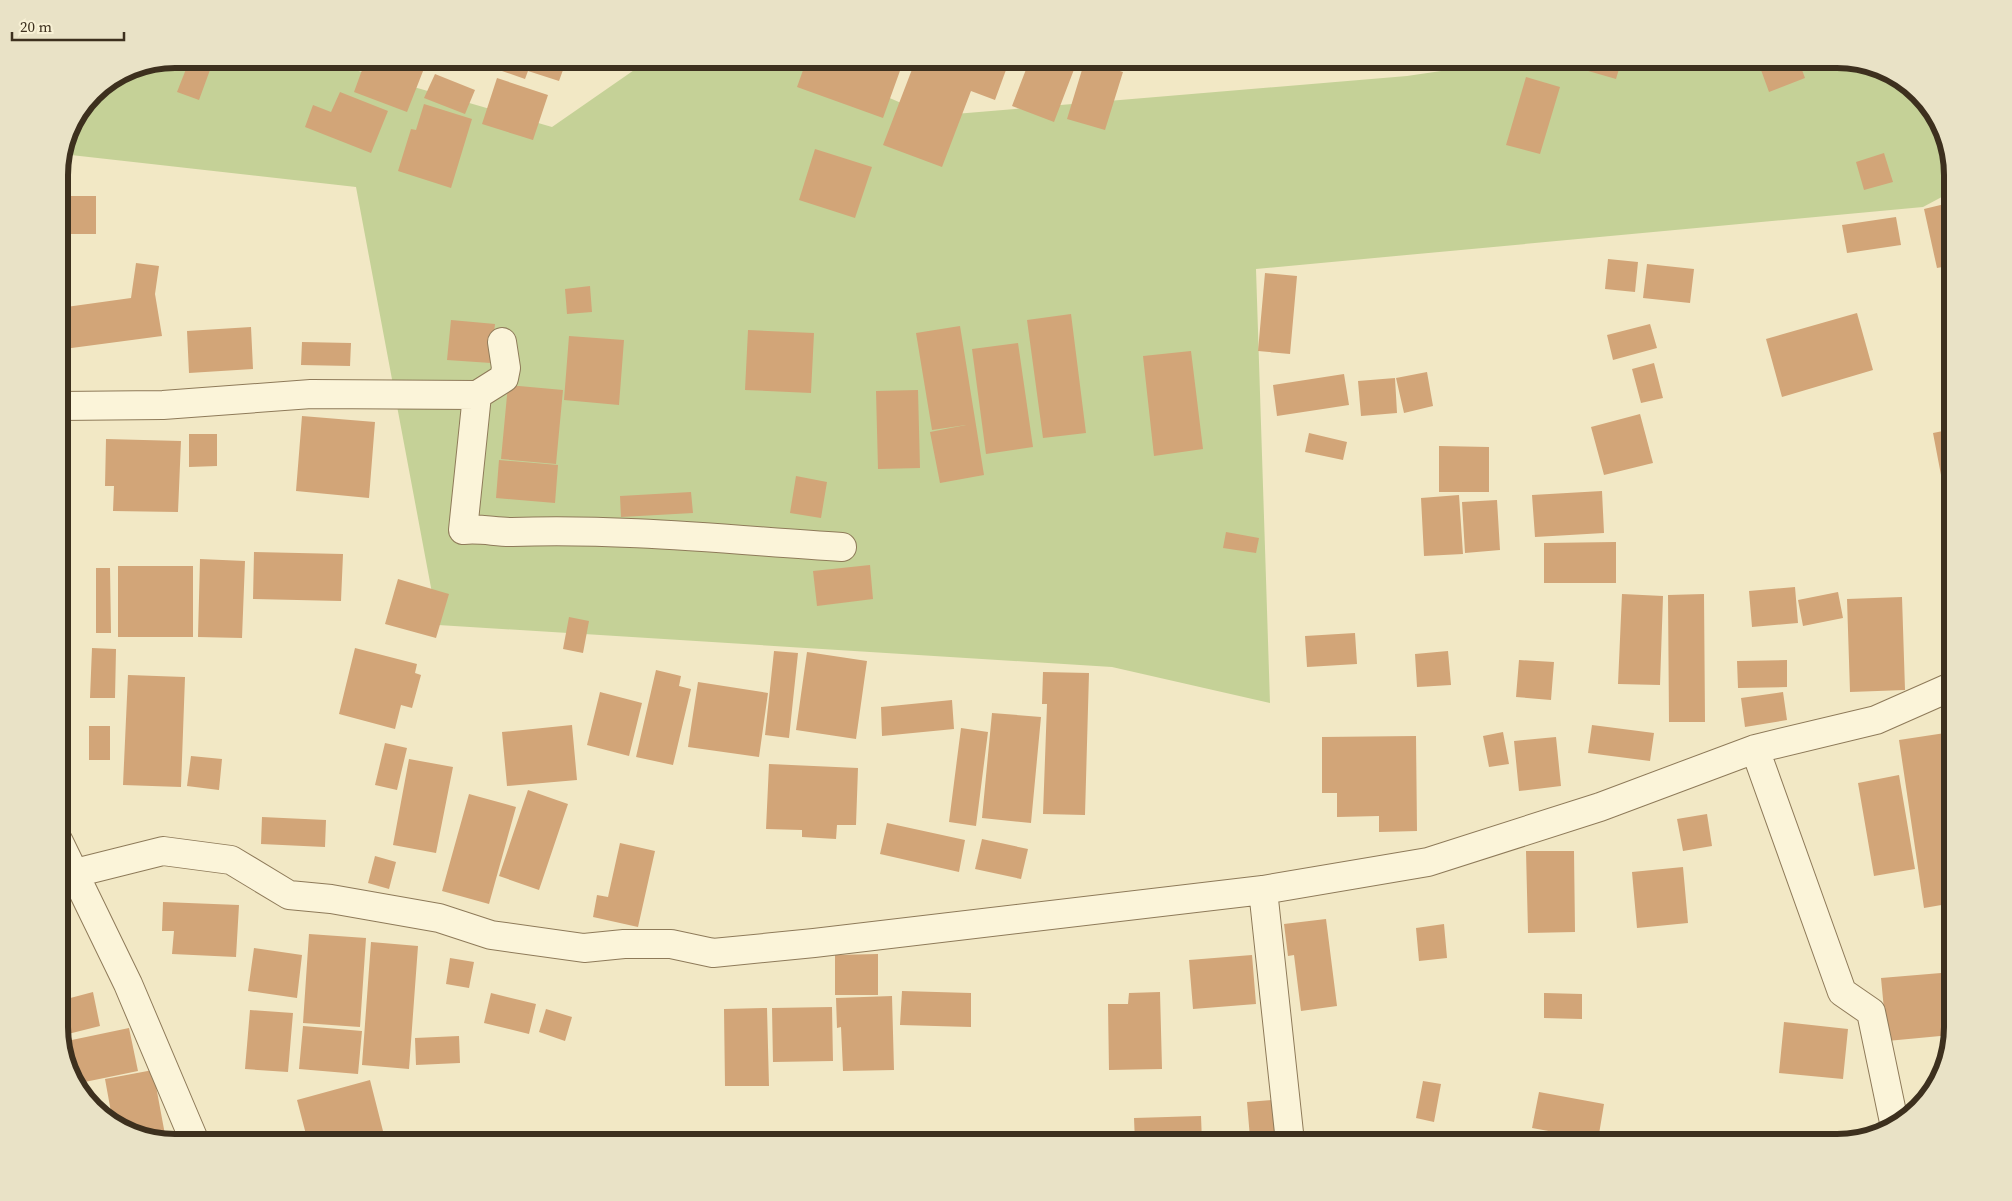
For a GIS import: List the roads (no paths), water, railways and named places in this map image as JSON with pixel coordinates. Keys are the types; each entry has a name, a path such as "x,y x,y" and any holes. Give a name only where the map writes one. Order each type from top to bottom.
{"street":[{"path":"68,406 163,405 311,394 477,395 504,378 506,368 502,342"},
{"path":"477,395 462,530 480,528 508,532 561,530 842,547"},
{"path":"75,873 163,851 231,860 289,895 331,899 439,918 492,935 584,948 624,944 670,944 713,953 1263,890 1428,862 1600,807 1755,749 1876,720 1944,690"},
{"path":"1755,749 1842,992 1871,1012 1892,1118"},
{"path":"68,859 128,984 192,1134"},
{"path":"1263,890 1289,1134"}]}
